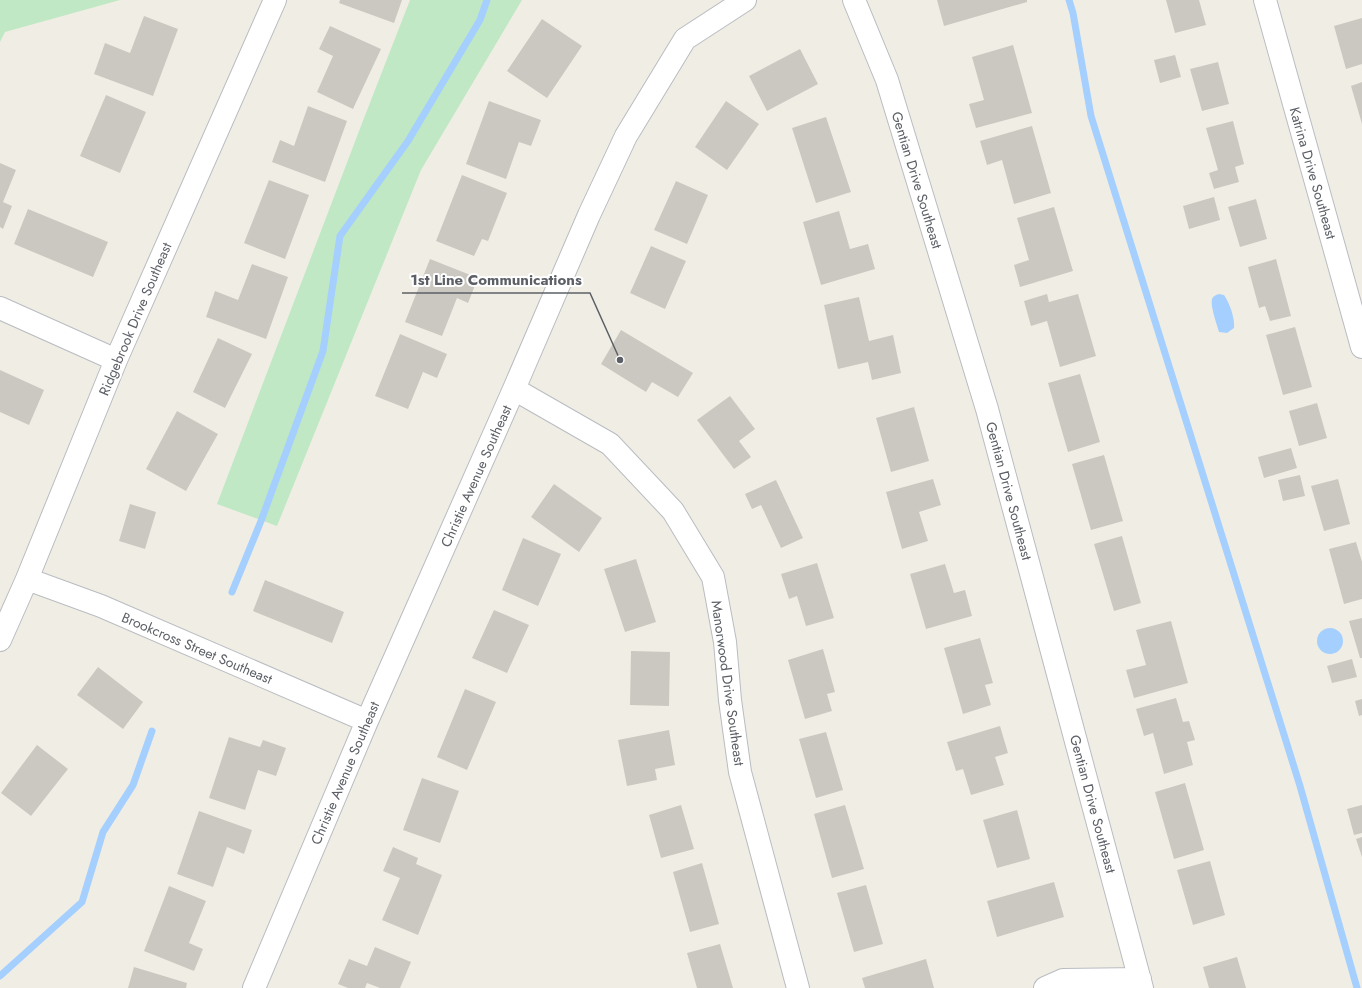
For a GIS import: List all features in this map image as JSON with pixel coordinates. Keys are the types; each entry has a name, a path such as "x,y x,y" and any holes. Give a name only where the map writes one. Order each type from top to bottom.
{"street":[{"name":"Ridgebrook Drive Southeast","path":"0,640 27,579 116,360 275,0"},
{"name":"Christie Avenue Southeast","path":"254,988 367,721 514,389 589,215 626,136 685,39 745,0"},
{"name":"Gentian Drive Southeast","path":"854,0 887,80 987,409 1141,983"},
{"name":"Katrina Drive Southeast","path":"1265,0 1362,347"},
{"path":"0,308 116,360"},
{"name":"Manorwood Drive Southeast","path":"514,389 610,444 673,511 713,577 725,642 730,700 740,772 798,988"},
{"name":"Brookcross Street Southeast","path":"27,579 101,606 367,721"},
{"path":"1046,988 1063,980 1141,983"}],"green space":[{"path":"0,0 120,0 5,32 0,42"},
{"path":"410,0 522,0 421,170 277,526 217,504"}],"water":[{"path":"1219,294 1224,295 1233,316 1234,328 1227,333 1219,332 1213,311 1212,299 1214,296"},
{"path":"1330,628 1339,632 1343,641 1339,650 1330,654 1321,650 1317,641 1321,632"}],"building":[{"path":"340,0 402,0 394,23 339,3"},
{"path":"937,0 1027,0 1027,2 944,26"},
{"path":"1166,0 1199,0 1206,25 1175,33"},
{"path":"144,16 178,29 153,96 94,74 105,43 130,53"},
{"path":"1362,18 1362,64 1346,69 1334,26"},
{"path":"542,19 582,46 547,98 507,71"},
{"path":"330,26 381,49 353,109 317,92 333,56 319,49"},
{"path":"1013,45 1032,113 976,128 969,104 984,100 972,57"},
{"path":"800,49 818,84 767,111 749,76"},
{"path":"1175,55 1181,77 1160,83 1154,60"},
{"path":"1218,62 1229,104 1202,111 1190,69"},
{"path":"1362,82 1362,124 1351,86"},
{"path":"106,95 146,112 120,173 80,156"},
{"path":"489,101 541,120 531,146 519,142 506,179 466,164"},
{"path":"726,101 759,124 727,170 695,147"},
{"path":"308,106 347,121 325,182 272,162 280,140 294,146"},
{"path":"826,117 851,192 816,203 792,128"},
{"path":"1233,121 1244,164 1235,167 1239,182 1214,189 1209,173 1218,170 1206,128"},
{"path":"1032,126 1051,193 1014,204 1002,160 987,165 980,141"},
{"path":"0,163 16,170 3,202 12,206 3,229 0,227"},
{"path":"462,175 507,193 488,241 482,239 474,256 436,241"},
{"path":"269,180 309,195 285,259 244,243"},
{"path":"676,181 708,195 687,244 654,230"},
{"path":"1214,197 1220,220 1189,229 1183,206"},
{"path":"1256,199 1267,239 1240,247 1228,207"},
{"path":"1054,207 1073,271 1020,287 1014,265 1029,260 1017,218"},
{"path":"28,209 108,242 93,277 14,244"},
{"path":"839,211 850,249 868,244 875,269 821,285 803,222"},
{"path":"651,246 686,261 665,309 630,293"},
{"path":"430,259 478,278 468,303 457,298 442,336 405,322"},
{"path":"1276,259 1291,316 1270,321 1265,306 1259,308 1248,267"},
{"path":"252,264 288,277 266,339 206,317 215,291 238,300"},
{"path":"1047,294 1049,302 1078,294 1096,356 1060,367 1047,321 1031,326 1024,301"},
{"path":"859,297 869,341 893,335 901,373 872,380 868,362 838,369 824,305"},
{"path":"1295,327 1312,387 1283,395 1266,335"},
{"path":"621,330 693,373 678,397 652,382 646,392 601,364"},
{"path":"400,334 447,354 437,378 423,372 408,409 375,396"},
{"path":"218,338 252,354 225,408 193,392"},
{"path":"0,370 44,390 29,425 0,412"},
{"path":"1080,374 1100,442 1068,452 1048,383"},
{"path":"730,396 755,429 739,441 751,457 734,469 697,420"},
{"path":"1317,403 1327,438 1299,446 1289,411"},
{"path":"914,407 929,461 891,472 876,418"},
{"path":"177,411 218,434 186,491 146,469"},
{"path":"1291,448 1297,468 1264,478 1258,457"},
{"path":"1104,455 1123,521 1091,530 1072,464"},
{"path":"1300,475 1305,496 1283,501 1278,480"},
{"path":"933,479 941,505 919,512 928,541 902,549 886,492"},
{"path":"1338,479 1350,524 1324,531 1311,486"},
{"path":"776,480 803,538 781,548 761,505 752,509 745,494"},
{"path":"554,484 602,518 579,552 531,517"},
{"path":"130,504 156,512 145,549 119,541"},
{"path":"1122,536 1141,603 1114,611 1094,544"},
{"path":"523,538 561,554 538,606 502,590"},
{"path":"1356,542 1362,562 1362,599 1344,604 1329,549"},
{"path":"636,559 656,622 625,632 604,569"},
{"path":"817,563 834,618 806,626 797,596 789,599 781,574"},
{"path":"945,564 954,593 965,590 972,616 926,629 910,574"},
{"path":"265,580 344,612 332,643 253,611"},
{"path":"494,610 529,625 507,673 472,658"},
{"path":"1362,618 1362,658 1360,658 1349,621"},
{"path":"1171,621 1188,683 1134,698 1126,670 1146,665 1136,630"},
{"path":"980,638 993,683 985,685 991,705 963,714 944,648"},
{"path":"823,649 835,692 827,694 832,711 805,719 788,660"},
{"path":"631,651 670,652 669,706 630,705"},
{"path":"1352,659 1357,677 1332,683 1327,666"},
{"path":"98,667 143,702 123,729 77,695"},
{"path":"465,689 496,702 467,770 437,757"},
{"path":"1176,698 1183,722 1189,721 1195,740 1187,742 1193,765 1164,774 1153,733 1144,736 1136,709"},
{"path":"1362,699 1362,715 1359,716 1355,701"},
{"path":"1000,726 1008,753 995,757 1004,785 971,795 963,769 956,771 947,742"},
{"path":"669,730 675,765 655,769 657,780 627,786 618,740"},
{"path":"826,732 843,790 816,798 799,739"},
{"path":"229,737 260,747 263,740 286,748 276,776 258,770 245,810 209,798"},
{"path":"37,745 68,769 31,816 1,793"},
{"path":"422,778 459,791 440,843 403,830"},
{"path":"1185,783 1204,850 1174,859 1155,792"},
{"path":"681,805 694,849 661,858 649,815"},
{"path":"845,805 864,869 832,878 814,814"},
{"path":"1362,805 1362,833 1354,835 1347,809"},
{"path":"1017,810 1030,859 997,868 983,820"},
{"path":"199,811 252,830 244,854 227,847 213,887 177,874"},
{"path":"1362,837 1362,857 1356,839"},
{"path":"393,847 418,858 416,864 442,875 418,935 382,920 400,878 383,871"},
{"path":"1210,861 1225,915 1193,925 1177,870"},
{"path":"702,863 719,924 690,932 673,872"},
{"path":"1054,882 1064,917 997,937 987,901"},
{"path":"866,885 883,944 854,952 837,893"},
{"path":"169,886 206,901 189,943 203,949 194,971 144,951"},
{"path":"720,944 733,988 697,988 687,953"},
{"path":"375,947 411,962 400,988 380,988 367,983 365,988 348,988 338,984 349,959 367,966"},
{"path":"1237,957 1246,988 1209,988 1203,967"},
{"path":"926,959 934,988 865,988 862,978"},
{"path":"134,967 187,983 186,988 128,988"}],"waterway":[{"path":"232,592 261,521 323,351 340,236 408,141 480,20 487,0"},
{"path":"1069,0 1073,13 1091,116 1300,786 1357,988"},
{"path":"0,976 82,902 103,832 133,785 152,731"}],"place":[{"name":"1st Line Communications","path":"620,360"}]}
